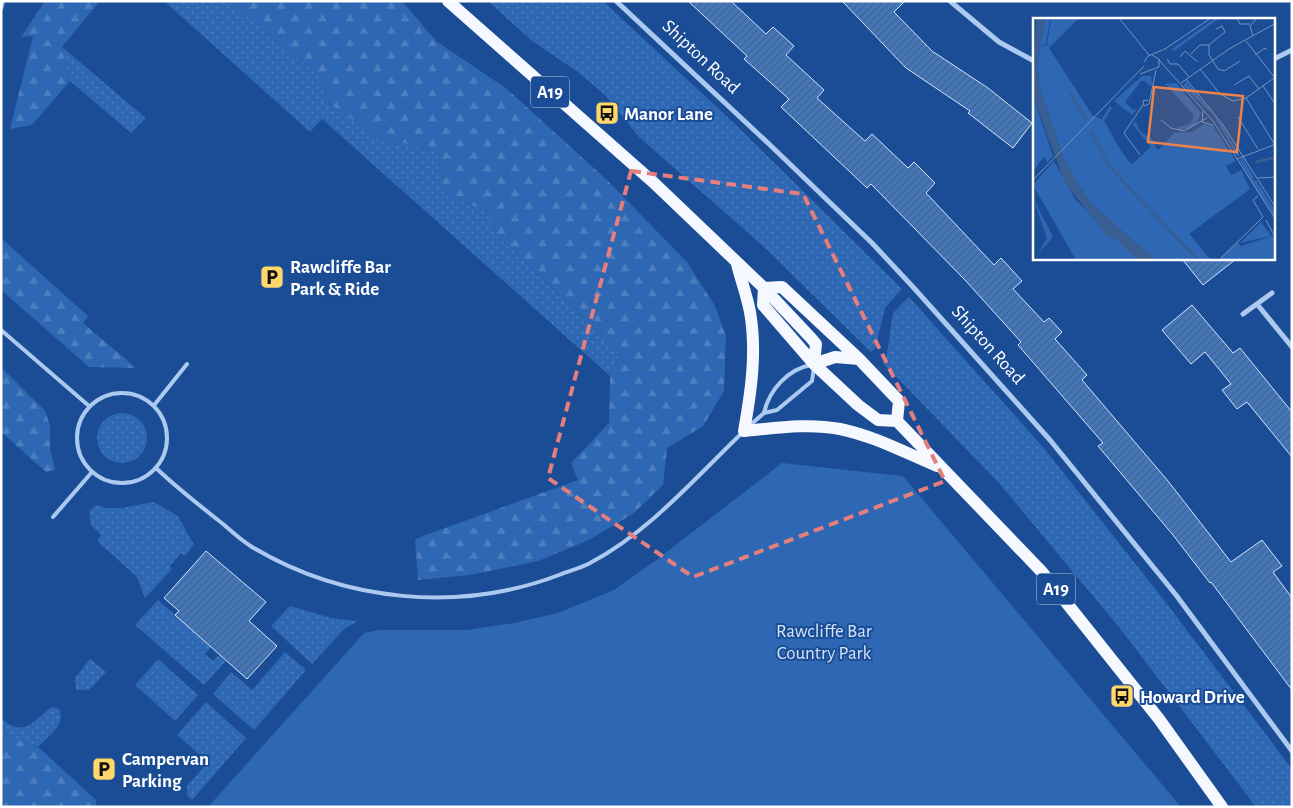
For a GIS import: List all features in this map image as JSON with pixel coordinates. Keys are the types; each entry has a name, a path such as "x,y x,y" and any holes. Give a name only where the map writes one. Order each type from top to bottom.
{"main road":[{"name":"A19","path":"448,1 653,182 764,288"},
{"path":"737,264 750,313 753,349 750,400 744,431 784,427 840,429 868,437 942,468"},
{"path":"782,287 860,359 899,401 897,421 878,420 858,405 814,364 763,305 764,288 782,287"},
{"path":"814,364 835,357 860,359"},
{"name":"A19","path":"897,421 1042,572 1159,719 1222,807"}],"street":[{"name":"Shipton Road","path":"616,1 865,236 1050,440 1176,595 1292,750"},
{"path":"950,1 999,42 1033,60"},
{"path":"1276,58 1292,50"},
{"path":"1243,314 1272,293"},
{"path":"1257,304 1292,347"}],"lane":[{"path":"1,8 2,1"},
{"path":"1,330 89,406"},
{"path":"155,404 186,364"},
{"path":"156,468 183,493 252,547 305,572 364,592 410,597 459,597 504,592 546,580 590,563 643,528 764,413 778,410 812,381 814,364 800,366 777,385 767,399 764,413"},
{"path":"127,393 142,396 155,404 165,420 168,439 166,454 156,468 140,480 125,484 109,482 92,472 82,460 77,441 77,433 82,416 89,406 110,394 127,393"},
{"path":"53,517 92,472"}],"highlighted area":[{"path":"631,171 803,194 945,481 693,577 548,478"}],"green space":[{"path":"45,1 100,1 62,47 70,81 32,125 10,129 33,36 21,37"},
{"path":"164,1 229,1 321,77 329,103 389,146 404,143 437,152 445,189 464,202 487,212 497,236 621,352 610,376 322,119 310,132"},
{"path":"229,1 402,1 436,41 507,89 607,180 687,262 715,306 726,336 724,391 703,426 667,448 663,485 634,513 589,540 538,561 470,575 418,580 415,539 578,480 571,463 609,423 610,376 621,352 497,236 487,212 464,202 445,189 437,152 404,143 389,146 329,103 321,77"},
{"path":"488,1 603,1 737,126 902,289 885,308 875,349 871,352 765,248 639,137 606,96 578,72 532,41"},
{"path":"62,47 146,118 131,133 70,81"},
{"path":"1,238 88,316 83,323 136,368 89,367 1,290"},
{"path":"909,297 1043,447 1164,600 1292,769 1292,807 1256,807 1123,632 998,482 883,363 886,360 893,313"},
{"path":"1,367 45,411 50,425 50,448 55,470 46,472 1,432"},
{"path":"122,413 132,415 140,420 145,428 147,438 145,448 140,456 132,461 122,463 112,461 104,456 99,448 97,438 99,428 104,420 112,415"},
{"name":"Rawcliffe Bar Country Park","path":"782,463 903,476 1181,807 208,807 364,633 380,630 467,630 514,623 558,613 614,590 655,561"},
{"path":"154,502 178,516 194,545 185,556 181,553 170,566 172,569 145,598 137,577 97,541 101,535 91,525 89,511 97,505 106,508 122,508"},
{"path":"158,600 211,647 205,654 213,661 219,655 226,661 204,685 135,625"},
{"path":"290,606 331,618 358,621 344,629 312,664 271,626"},
{"path":"285,652 306,670 254,730 213,694 231,672 252,690"},
{"path":"90,659 106,672 89,690 76,690 75,678"},
{"path":"158,659 198,695 175,721 135,685"},
{"path":"206,702 246,738 192,800 187,795 187,786 208,762 177,735"},
{"path":"52,707 59,709 61,720 55,730 38,747 1,733 1,718 9,724 23,727 34,722"},
{"path":"1,733 38,747 96,800 96,807 1,807"}],"building":[{"path":"688,1 731,1 766,34 773,27 794,46 786,55 824,90 817,98 865,141 872,134 908,168 914,162 935,183 926,193 994,265 1001,258 1022,281 1013,289 1044,322 1049,318 1062,332 1055,339 1087,375 1082,380 1168,481 1231,562 1262,540 1282,566 1273,572 1292,598 1292,690 1211,582 1098,446 1103,443 1018,345 1021,342 965,280 871,184 867,188 781,107 789,99 744,59 747,56"},
{"path":"842,1 905,1 894,12 932,51 988,88 1032,123 1013,148 968,113 970,111 906,68"},
{"path":"1183,260 1235,260 1203,285"},
{"path":"1192,305 1233,353 1240,348 1292,412 1292,457 1247,402 1237,409 1222,390 1231,384 1205,352 1191,364 1162,330"},
{"path":"206,551 266,602 249,621 277,646 247,679 175,615 179,611 164,598"}],"place":[{"name":"Manor Lane","path":"607,113"},
{"name":"Rawcliffe Bar Park & Ride","path":"272,277"},
{"name":"Howard Drive","path":"1122,696"},
{"name":"Campervan Parking","path":"104,769"}]}
